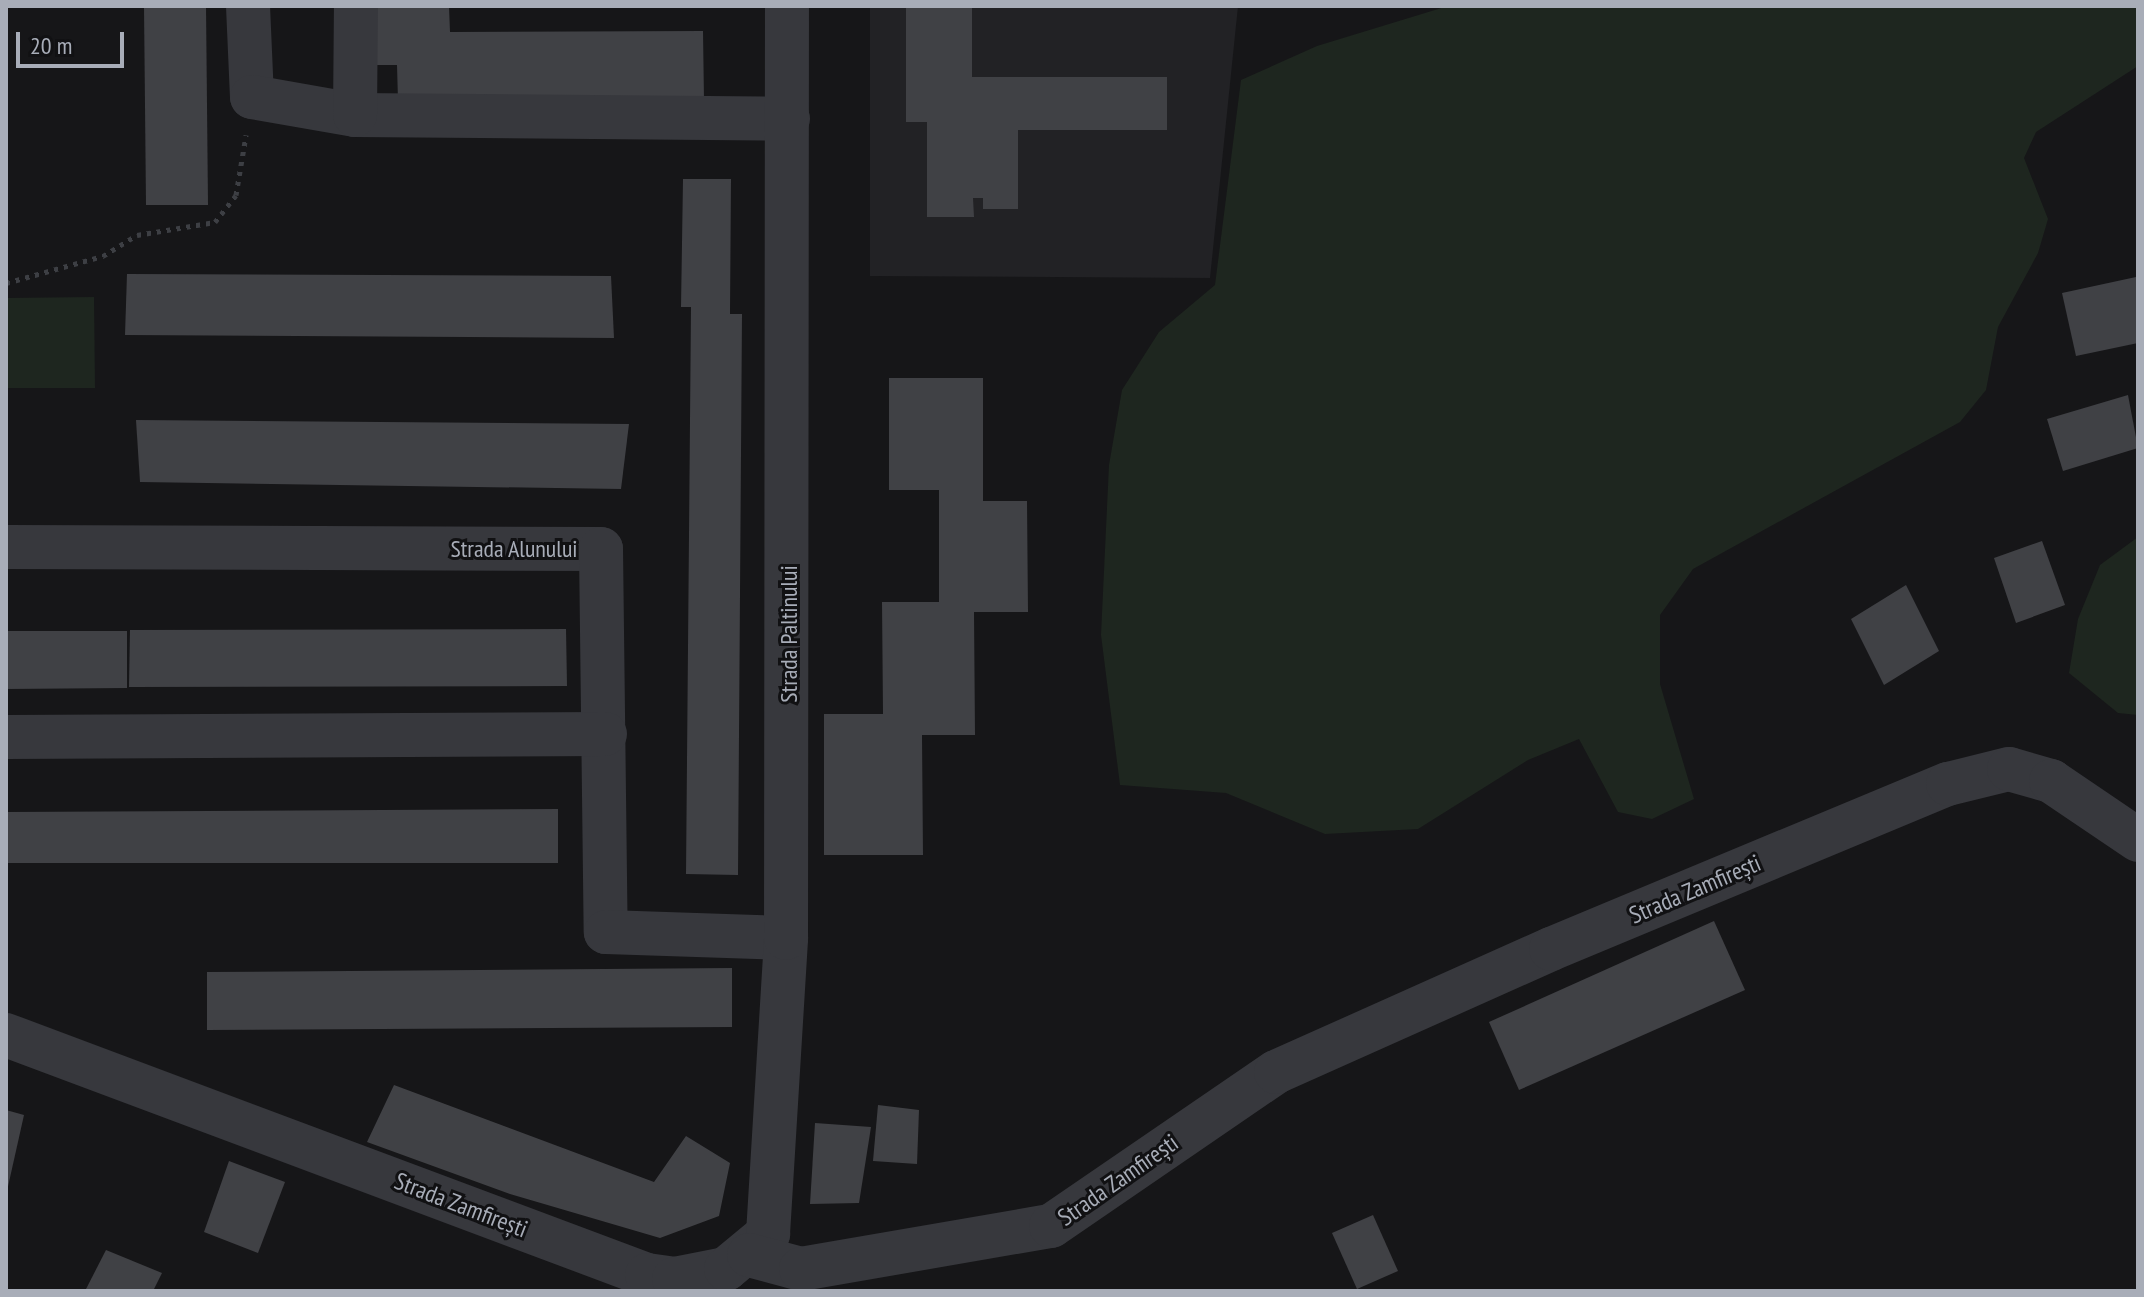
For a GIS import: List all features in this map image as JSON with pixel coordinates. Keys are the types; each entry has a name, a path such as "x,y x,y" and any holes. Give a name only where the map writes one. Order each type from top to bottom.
{"street":[{"path":"248,6 252,97 355,115 788,119"},
{"path":"355,115 356,6"},
{"name":"Strada Paltinului","path":"749,1255 768,1234 772,1210 786,938 787,6"},
{"name":"Strada Alunului","path":"6,547 601,549 606,932 786,938"},
{"path":"6,737 605,734"},
{"name":"Strada Zamfirești","path":"6,1035 647,1275 708,1284 749,1255 801,1269 1051,1226 1276,1072 1551,949 1948,784 2009,769 2051,781 2138,840"}],"path":[{"path":"6,283 103,256 137,235 215,222 236,195 252,97"}],"shaded area":[{"path":"870,6 1238,6 1210,278 870,276"},
{"path":"1448,6 2138,6 2138,66 2036,132 2024,158 2048,219 2038,253 1998,327 1986,390 1960,422 1693,569 1660,615 1660,684 1694,799 1652,819 1618,812 1579,739 1528,760 1418,829 1325,834 1226,793 1120,785 1101,635 1109,465 1122,390 1159,332 1215,285 1241,80 1317,46"},
{"path":"94,297 95,388 6,388 6,298"},
{"path":"2138,537 2138,715 2118,713 2069,673 2078,619 2100,565"}],"building":[{"path":"144,6 206,6 208,205 146,205"},
{"path":"370,6 449,6 450,32 703,31 704,100 398,101 397,65 371,65"},
{"path":"906,6 972,6 972,77 1167,77 1167,130 1018,130 1018,209 983,209 983,198 973,198 974,217 927,217 927,122 906,122"},
{"path":"683,179 731,179 730,314 742,314 738,875 686,874 691,307 681,307"},
{"path":"127,274 611,276 614,338 125,335"},
{"path":"2136,277 2138,343 2076,356 2062,293"},
{"path":"889,378 983,378 983,501 1027,501 1028,612 974,612 975,735 922,735 923,855 824,855 824,714 883,714 882,602 939,602 939,490 889,490"},
{"path":"2128,395 2138,448 2063,471 2047,419"},
{"path":"136,420 629,424 621,489 140,482"},
{"path":"2042,541 2065,605 2016,623 1994,558"},
{"path":"1906,585 1939,651 1884,685 1851,619"},
{"path":"566,629 567,686 129,687 130,630"},
{"path":"6,631 127,631 127,688 6,689"},
{"path":"558,809 558,863 6,863 6,812"},
{"path":"1714,921 1745,990 1519,1090 1489,1022"},
{"path":"732,968 732,1027 207,1030 207,972"},
{"path":"394,1085 654,1182 686,1136 730,1163 719,1216 660,1238 510,1194 367,1142"},
{"path":"878,1105 919,1110 917,1164 873,1161"},
{"path":"6,1110 24,1115 7,1191 6,1191"},
{"path":"815,1123 871,1127 859,1203 810,1204"},
{"path":"229,1161 285,1182 258,1253 204,1232"},
{"path":"1373,1215 1398,1271 1357,1289 1332,1233"},
{"path":"106,1250 162,1273 153,1291 85,1291"}]}
